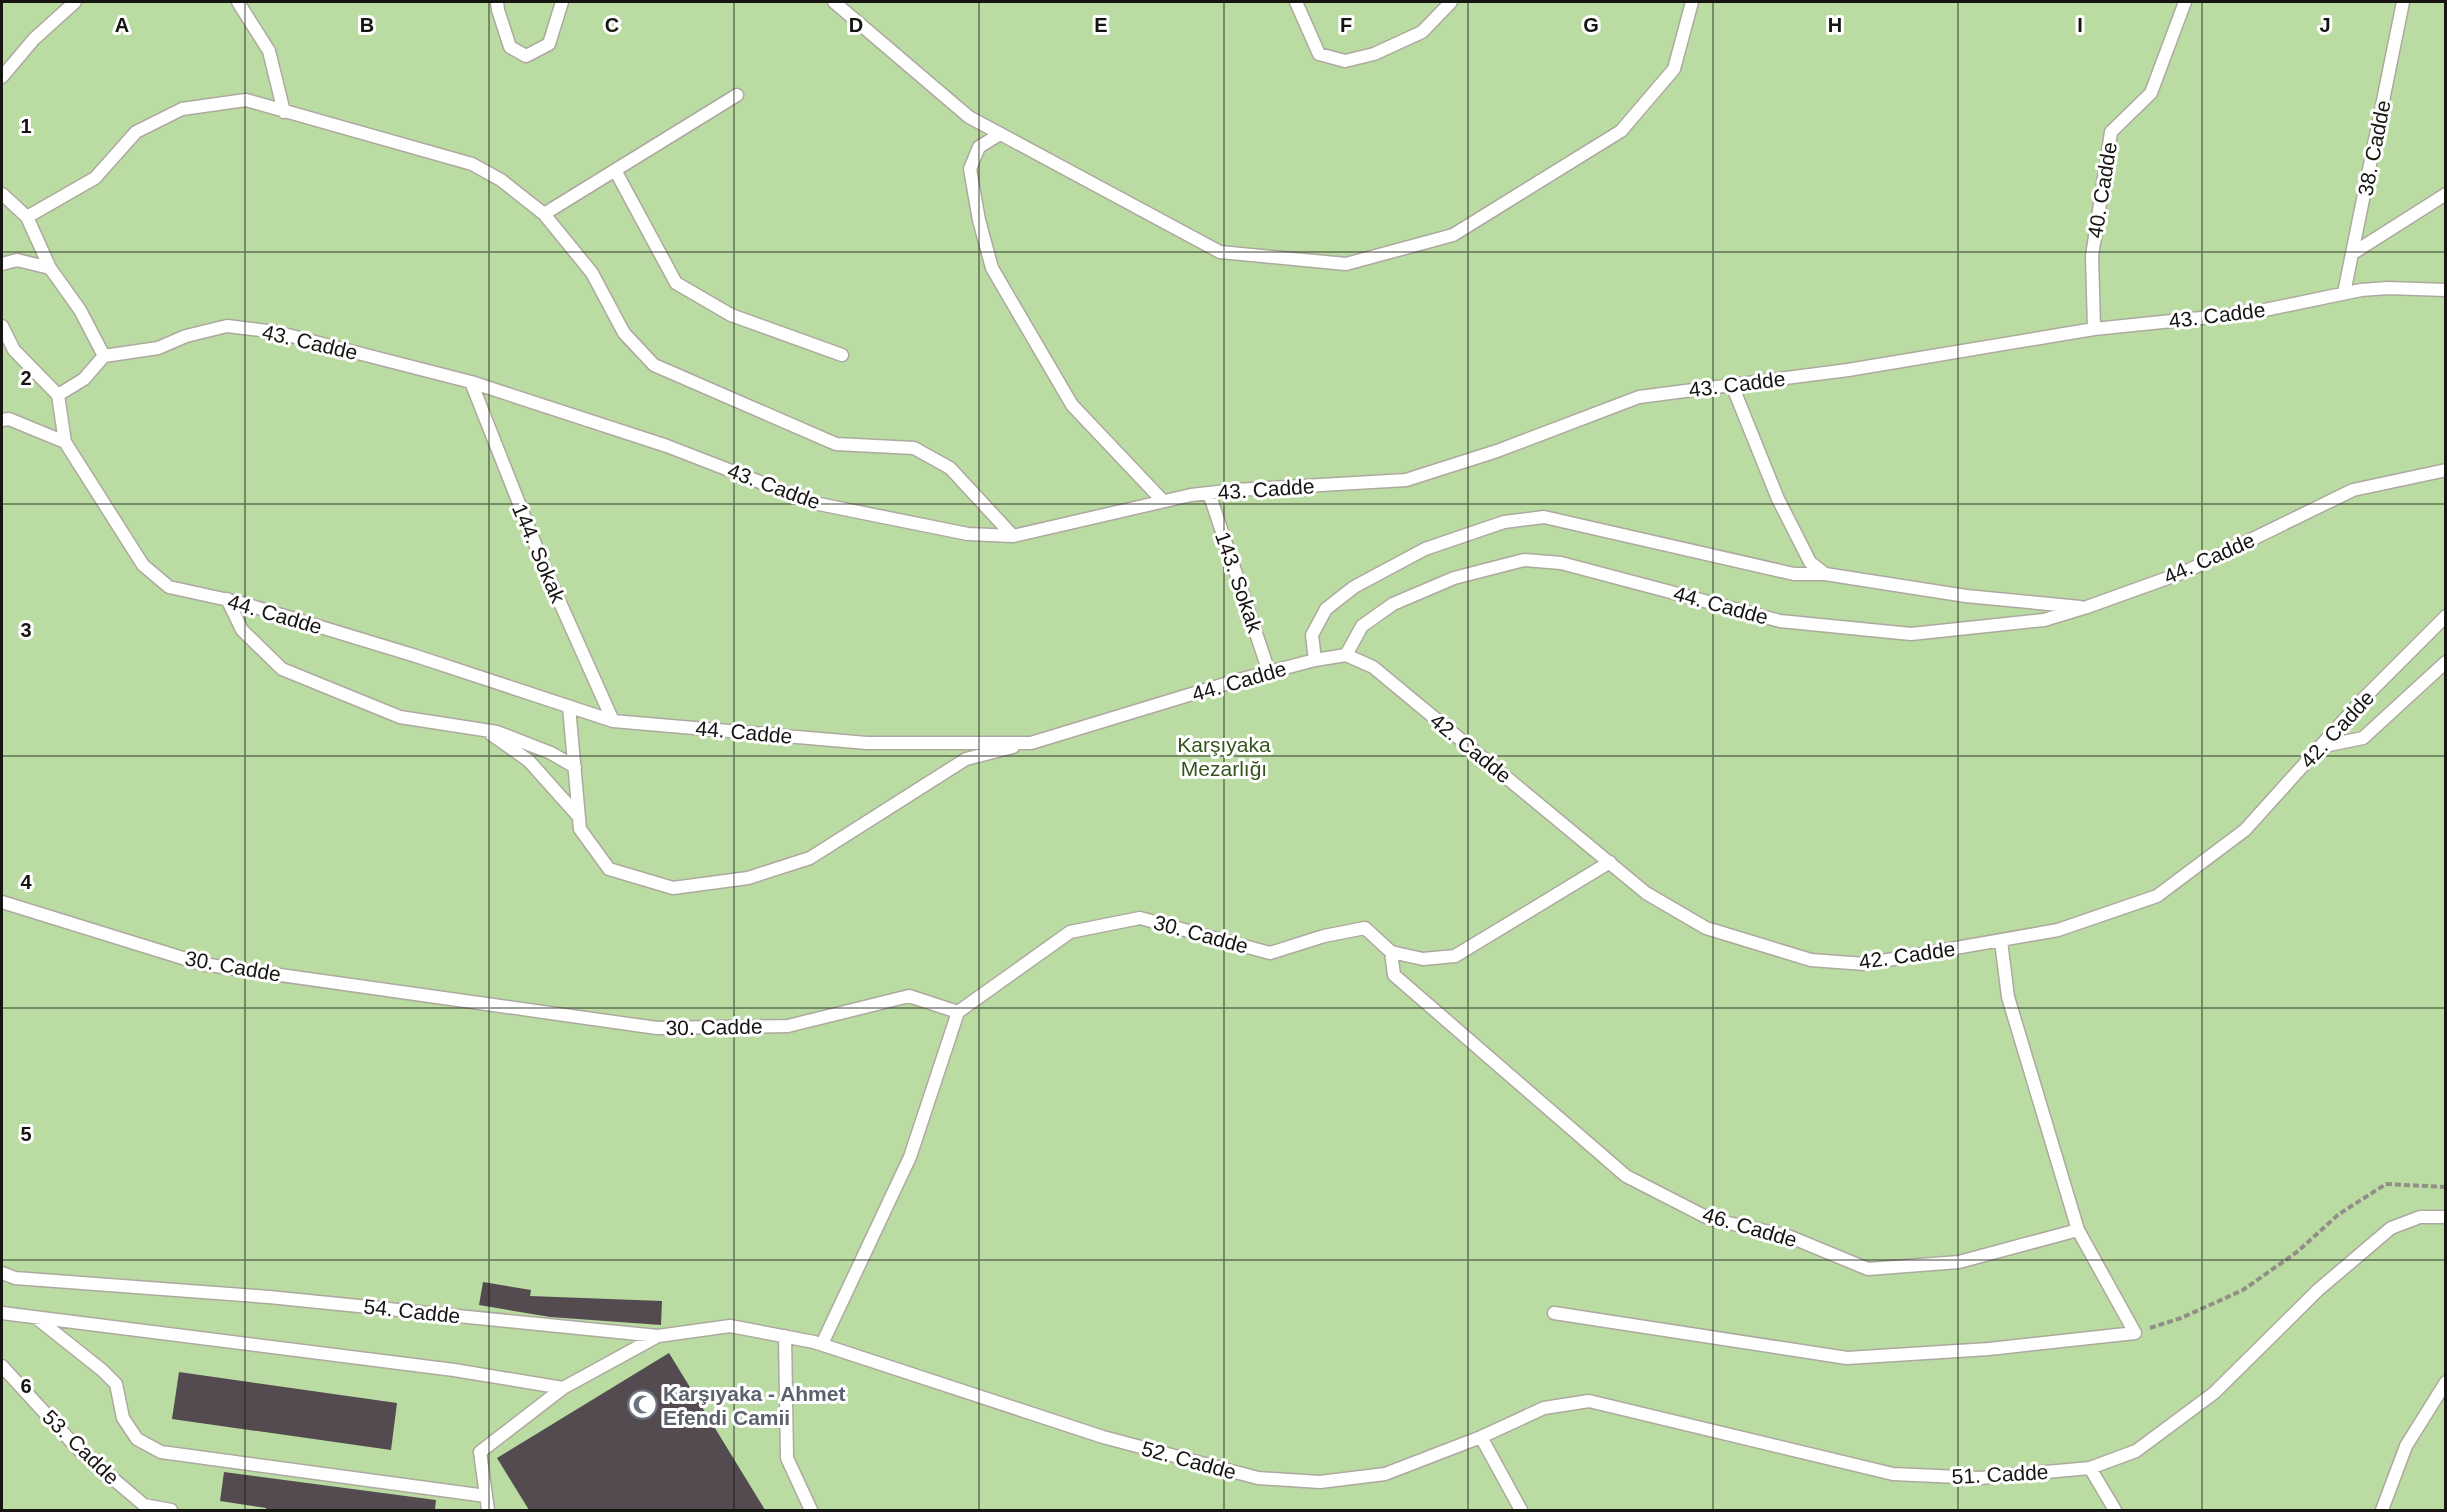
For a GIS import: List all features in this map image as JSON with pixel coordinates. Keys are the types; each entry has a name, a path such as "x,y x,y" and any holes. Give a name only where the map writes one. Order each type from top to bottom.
{"lane":[{"path":"2,76 34,39 75,2"},
{"path":"238,2 270,51 284,111"},
{"path":"497,2 510,47 526,56 549,44 562,2"},
{"path":"834,2 969,117 1221,252 1346,264 1453,235 1620,131 1674,69 1692,2"},
{"path":"1296,2 1319,54 1346,61 1374,54 1422,32 1451,2"},
{"name":"40. Cadde","path":"2094,329 2092,256 2111,132 2151,93 2185,2"},
{"name":"38. Cadde","path":"2344,293 2403,2"},
{"path":"544,213 737,95"},
{"path":"27,218 95,178 136,132 182,109 246,100 472,164 501,180 544,213 592,273 624,333 654,365 836,444 914,448 950,468 1013,536"},
{"path":"1000,134 979,147 970,169 979,220 992,268 1072,405 1162,500"},
{"path":"615,170 676,283 731,315 842,355"},
{"path":"2,194 27,218 50,268 80,310 104,356 84,379 58,395"},
{"path":"2353,253 2445,194"},
{"path":"2,264 17,260 50,268"},
{"name":"43. Cadde","path":"104,356 158,348 186,336 227,326 276,332 471,382 667,446 814,503 968,534 1013,536 1162,500 1209,493 1406,480 1497,451 1639,397 1848,370 2094,329 2250,313 2344,293 2388,288 2445,290"},
{"path":"2,326 14,350 58,395 64,442 9,419 2,420"},
{"name":"144. Sokak","path":"471,382 545,569 614,721"},
{"path":"1732,385 1778,499 1810,562 1824,574"},
{"name":"44. Cadde","path":"64,442 143,565 169,587 227,599 416,656 614,721 867,743 1031,743 1269,672 1314,660 1346,655 1362,626 1393,604 1454,578 1524,560 1561,563 1780,621 1911,634 2044,620 2087,608 2187,571 2353,490 2445,470"},
{"name":"143. Sokak","path":"1209,493 1269,672"},
{"path":"1314,660 1312,635 1326,609 1354,587 1425,549 1504,522 1544,517 1794,574 1824,574 1966,596 2087,608"},
{"path":"227,599 242,630 282,669 400,717 497,732 551,753 575,767"},
{"name":"42. Cadde","path":"1346,655 1373,667 1646,893 1706,928 1811,960 1865,964 2058,930 2157,896 2245,830 2363,699 2445,616"},
{"path":"2319,747 2363,738 2445,662"},
{"path":"569,707 580,829 609,869 673,888 748,878 810,858 966,759 1031,743"},
{"path":"485,730 529,761 579,817"},
{"path":"1391,952 1423,959 1455,956 1610,862"},
{"name":"30. Cadde","path":"2,902 202,964 657,1028 788,1026 909,996 958,1012 1070,932 1140,918 1270,952 1324,936 1365,928 1391,952"},
{"path":"1554,1312 1847,1358 1989,1349 2135,1333 2078,1230 2008,997 2001,941"},
{"name":"46. Cadde","path":"1391,952 1394,975 1626,1176 1710,1219 1788,1236 1868,1269 1959,1262 2078,1230"},
{"path":"822,1344 910,1157 958,1012"},
{"name":"51. Cadde","path":"1481,1437 1544,1408 1589,1401 1893,1474 1980,1478 2090,1468 2136,1451 2214,1393 2318,1290 2391,1228 2420,1217 2445,1217"},
{"name":"54. Cadde","path":"2,1273 15,1278 269,1297 658,1336 730,1326 822,1344"},
{"path":"2,1313 454,1370 564,1388"},
{"path":"38,1319 116,1384 123,1418 127,1425 137,1439 161,1452 486,1496"},
{"path":"488,1510 480,1452 564,1388 658,1336"},
{"path":"785,1336 787,1458 811,1510"},
{"name":"52. Cadde","path":"822,1344 1103,1437 1258,1478 1320,1482 1385,1474 1481,1437"},
{"name":"53. Cadde","path":"2,1366 78,1449 144,1505 171,1510"},
{"path":"2382,1510 2406,1446 2445,1382"},
{"path":"1481,1437 1521,1510"},
{"path":"2090,1468 2115,1510"}],"path":[{"path":"2135,1333 2181,1318 2243,1290 2296,1252 2339,1214 2386,1184 2445,1188"}],"green space":[{"name":"Karşıyaka Mezarlığı","path":"2,2 2445,2 2445,1510 2,1510"}],"building":[{"path":"483,1282 531,1290 530,1296 662,1301 661,1325 550,1317 479,1305"},
{"name":"Karşıyaka - Ahmet Efendi Camii","path":"669,1353 765,1510 529,1510 497,1458"},
{"path":"179,1372 397,1403 391,1450 172,1419"},
{"path":"224,1472 436,1500 435,1510 266,1510 266,1508 220,1501"}],"place":[{"name":"Karşıyaka - Ahmet Efendi Camii","path":"642,1405"}]}
